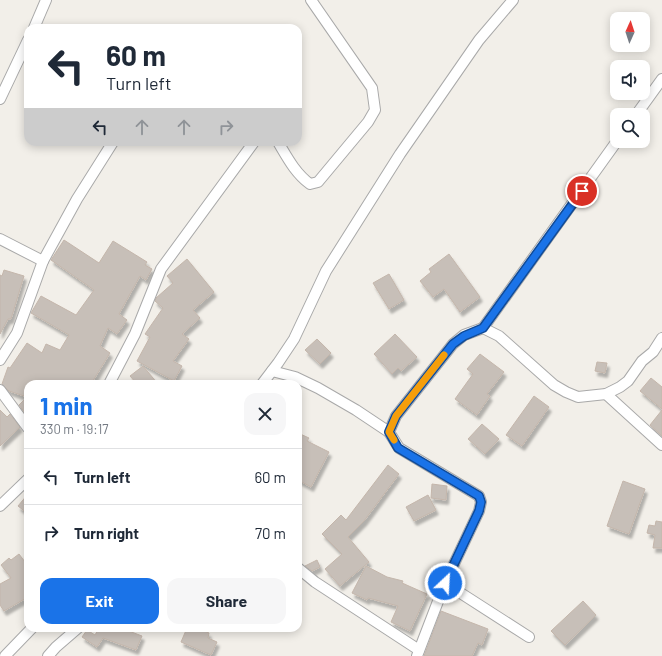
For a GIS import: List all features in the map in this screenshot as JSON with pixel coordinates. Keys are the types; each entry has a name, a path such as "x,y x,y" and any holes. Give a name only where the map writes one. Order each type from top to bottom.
{"street":[{"path":"36,24 46,0"},
{"path":"280,146 296,172 303,179 310,184 318,182 368,122 375,110 372,88 311,0"},
{"path":"265,380 294,339 326,271 400,154 479,40 513,0"},
{"path":"1,94 24,48"},
{"path":"641,108 662,78"},
{"path":"0,360 17,334 43,261 77,199 110,146"},
{"path":"111,380 135,334 162,269 251,146"},
{"path":"389,432 396,416 453,344 464,336 483,328 612,148"},
{"path":"0,239 43,261"},
{"path":"483,328 499,336 554,385 578,397 606,394 620,387 628,381 642,361 653,352 662,338"},
{"path":"272,371 301,380"},
{"path":"302,380 356,410 389,432 398,448 479,496 481,502 479,511 445,583 418,653 315,582 302,571"},
{"path":"0,390 24,423"},
{"path":"606,394 662,446"},
{"path":"0,506 24,484"},
{"path":"445,583 529,637"},
{"path":"6,656 28,632"},
{"path":"48,656 73,632"}],"building":[{"path":"64,240 99,263 113,241 147,262 145,265 152,269 146,280 140,276 119,314 127,320 117,334 108,328 100,346 110,353 93,380 24,380 24,396 9,391 2,384 8,367 10,368 27,343 42,353 46,344 60,350 69,335 31,313 41,296 76,315 94,290 51,260"},
{"path":"449,254 480,297 460,312 444,289 433,297 420,281 431,272 429,269"},
{"path":"187,259 214,292 193,310 200,318 182,334 189,339 173,361 182,366 175,380 137,361 150,337 145,334 163,308 155,301 156,298 173,283 167,276"},
{"path":"4,270 24,276 11,319 8,319 0,334 0,275 2,276"},
{"path":"389,274 404,300 389,309 373,283"},
{"path":"395,334 417,357 401,371 398,368 392,374 374,354"},
{"path":"317,339 331,353 320,364 305,350"},
{"path":"480,354 504,372 487,394 490,396 477,415 455,399 473,374 467,369"},
{"path":"597,362 607,363 605,373 595,371"},
{"path":"143,366 155,380 134,380 130,376"},
{"path":"651,378 662,387 662,409 640,391"},
{"path":"534,396 549,407 522,446 506,435"},
{"path":"24,400 24,412 19,405"},
{"path":"0,410 7,417 10,414 20,427 0,446"},
{"path":"662,410 662,436 650,425"},
{"path":"482,424 499,439 485,454 468,439"},
{"path":"302,435 309,438 307,441 329,452 311,487 302,482"},
{"path":"388,465 399,474 364,521 348,537 369,562 340,586 325,569 342,554 322,534 341,515 346,520"},
{"path":"623,481 645,489 629,534 607,526"},
{"path":"432,484 447,486 446,500 431,498"},
{"path":"428,495 436,510 414,521 406,507"},
{"path":"24,499 24,511 18,506"},
{"path":"656,521 662,522 662,548 653,548 655,535 647,533 649,525 655,526"},
{"path":"19,554 24,561 24,599 4,611 0,605 0,584 11,578 1,565 9,558 11,560"},
{"path":"317,560 320,567 312,571 305,566"},
{"path":"366,566 387,577 403,581 402,583 427,594 410,631 391,622 398,606 368,598 367,600 352,593"},
{"path":"583,601 596,615 565,645 551,631"},
{"path":"441,611 488,629 482,645 478,643 472,656 424,656"},
{"path":"86,632 90,632 95,635 97,632 132,632 142,636 136,650 103,638 97,647 82,637"},
{"path":"185,632 207,632 209,633 208,638 217,642 211,655 181,642"}],"slow traffic":[{"path":"394,440 389,432 396,416 444,355"}],"route":[{"path":"445,583 479,511 481,502 479,496 398,448 389,432 396,416 453,344 464,336 483,328 582,191"}]}
